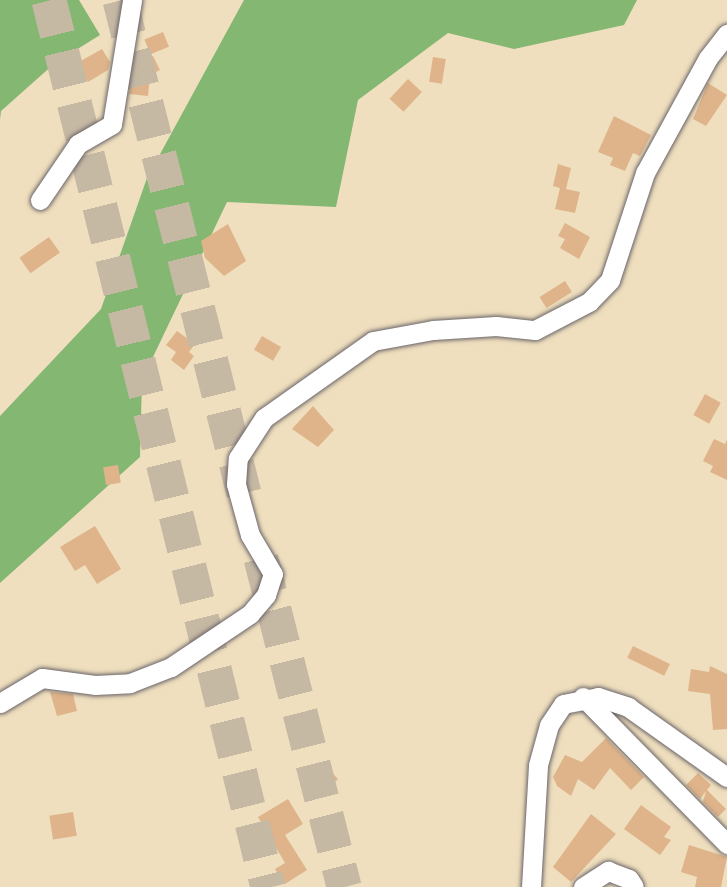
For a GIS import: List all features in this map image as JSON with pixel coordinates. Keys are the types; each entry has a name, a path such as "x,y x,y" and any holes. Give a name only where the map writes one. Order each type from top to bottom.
{"street":[{"path":"40,200 78,145 112,124 132,0"},
{"path":"0,703 42,678 95,685 130,683 171,667 250,614 266,595 273,573 250,535 236,485 238,458 256,428 373,341 445,329 535,330 589,302 610,280 645,173 708,58 727,34"},
{"path":"531,887 538,765 549,725 564,704 583,697 628,707 727,777"},
{"path":"583,697 727,844"},
{"path":"583,887 608,871 629,879 634,887"}],"green space":[{"path":"0,0 79,0 100,35 55,63 1,111 0,120"},
{"path":"244,0 637,0 624,25 514,49 448,33 358,100 336,207 227,202 142,380 140,457 0,583 0,416 101,309 147,178"}],"building":[{"path":"163,32 169,47 150,54 144,39"},
{"path":"102,49 110,62 108,70 88,82 77,63"},
{"path":"153,56 160,70 150,75 148,96 129,94 133,70 142,71 143,62"},
{"path":"433,57 446,59 442,84 429,82"},
{"path":"408,79 422,92 403,112 390,99"},
{"path":"708,83 727,95 706,126 693,119"},
{"path":"614,116 651,135 640,156 633,153 625,171 610,165 613,158 598,152"},
{"path":"558,164 571,168 566,189 580,192 575,213 555,209 560,188 553,186"},
{"path":"565,223 590,237 579,259 560,248 565,239 558,236"},
{"path":"228,224 246,261 224,276 205,258 201,241"},
{"path":"49,237 60,253 30,273 20,258"},
{"path":"565,281 572,292 546,308 540,297"},
{"path":"177,331 195,344 189,352 194,356 184,370 171,360 176,352 166,345"},
{"path":"262,336 281,347 273,361 254,350"},
{"path":"705,394 721,403 709,424 693,415"},
{"path":"313,406 334,430 318,447 292,429"},
{"path":"714,439 725,444 727,440 727,480 710,472 713,466 703,461"},
{"path":"118,465 121,483 106,485 103,467"},
{"path":"95,526 121,569 97,584 85,565 75,571 60,547"},
{"path":"633,646 670,664 664,676 627,658"},
{"path":"710,666 727,674 727,729 713,730 710,694 688,691 691,669 709,672"},
{"path":"50,692 73,694 77,711 57,716"},
{"path":"606,738 644,777 631,790 610,768 594,790 578,779 571,796 557,786 553,777 565,755 582,762"},
{"path":"328,768 338,779 328,788 318,777"},
{"path":"698,773 711,785 707,790 726,809 718,817 703,802 706,791 700,799 686,785"},
{"path":"288,799 303,824 285,835 307,870 285,884 275,869 285,863 258,817"},
{"path":"641,805 671,827 664,837 671,840 660,855 624,829"},
{"path":"73,812 77,836 53,839 49,816"},
{"path":"591,814 616,834 571,882 553,867"},
{"path":"689,845 727,857 721,887 695,887 697,877 681,872"}],"tunnel":[{"path":"49,0 268,887"},
{"path":"120,0 244,493"},
{"path":"261,558 344,887"}]}
